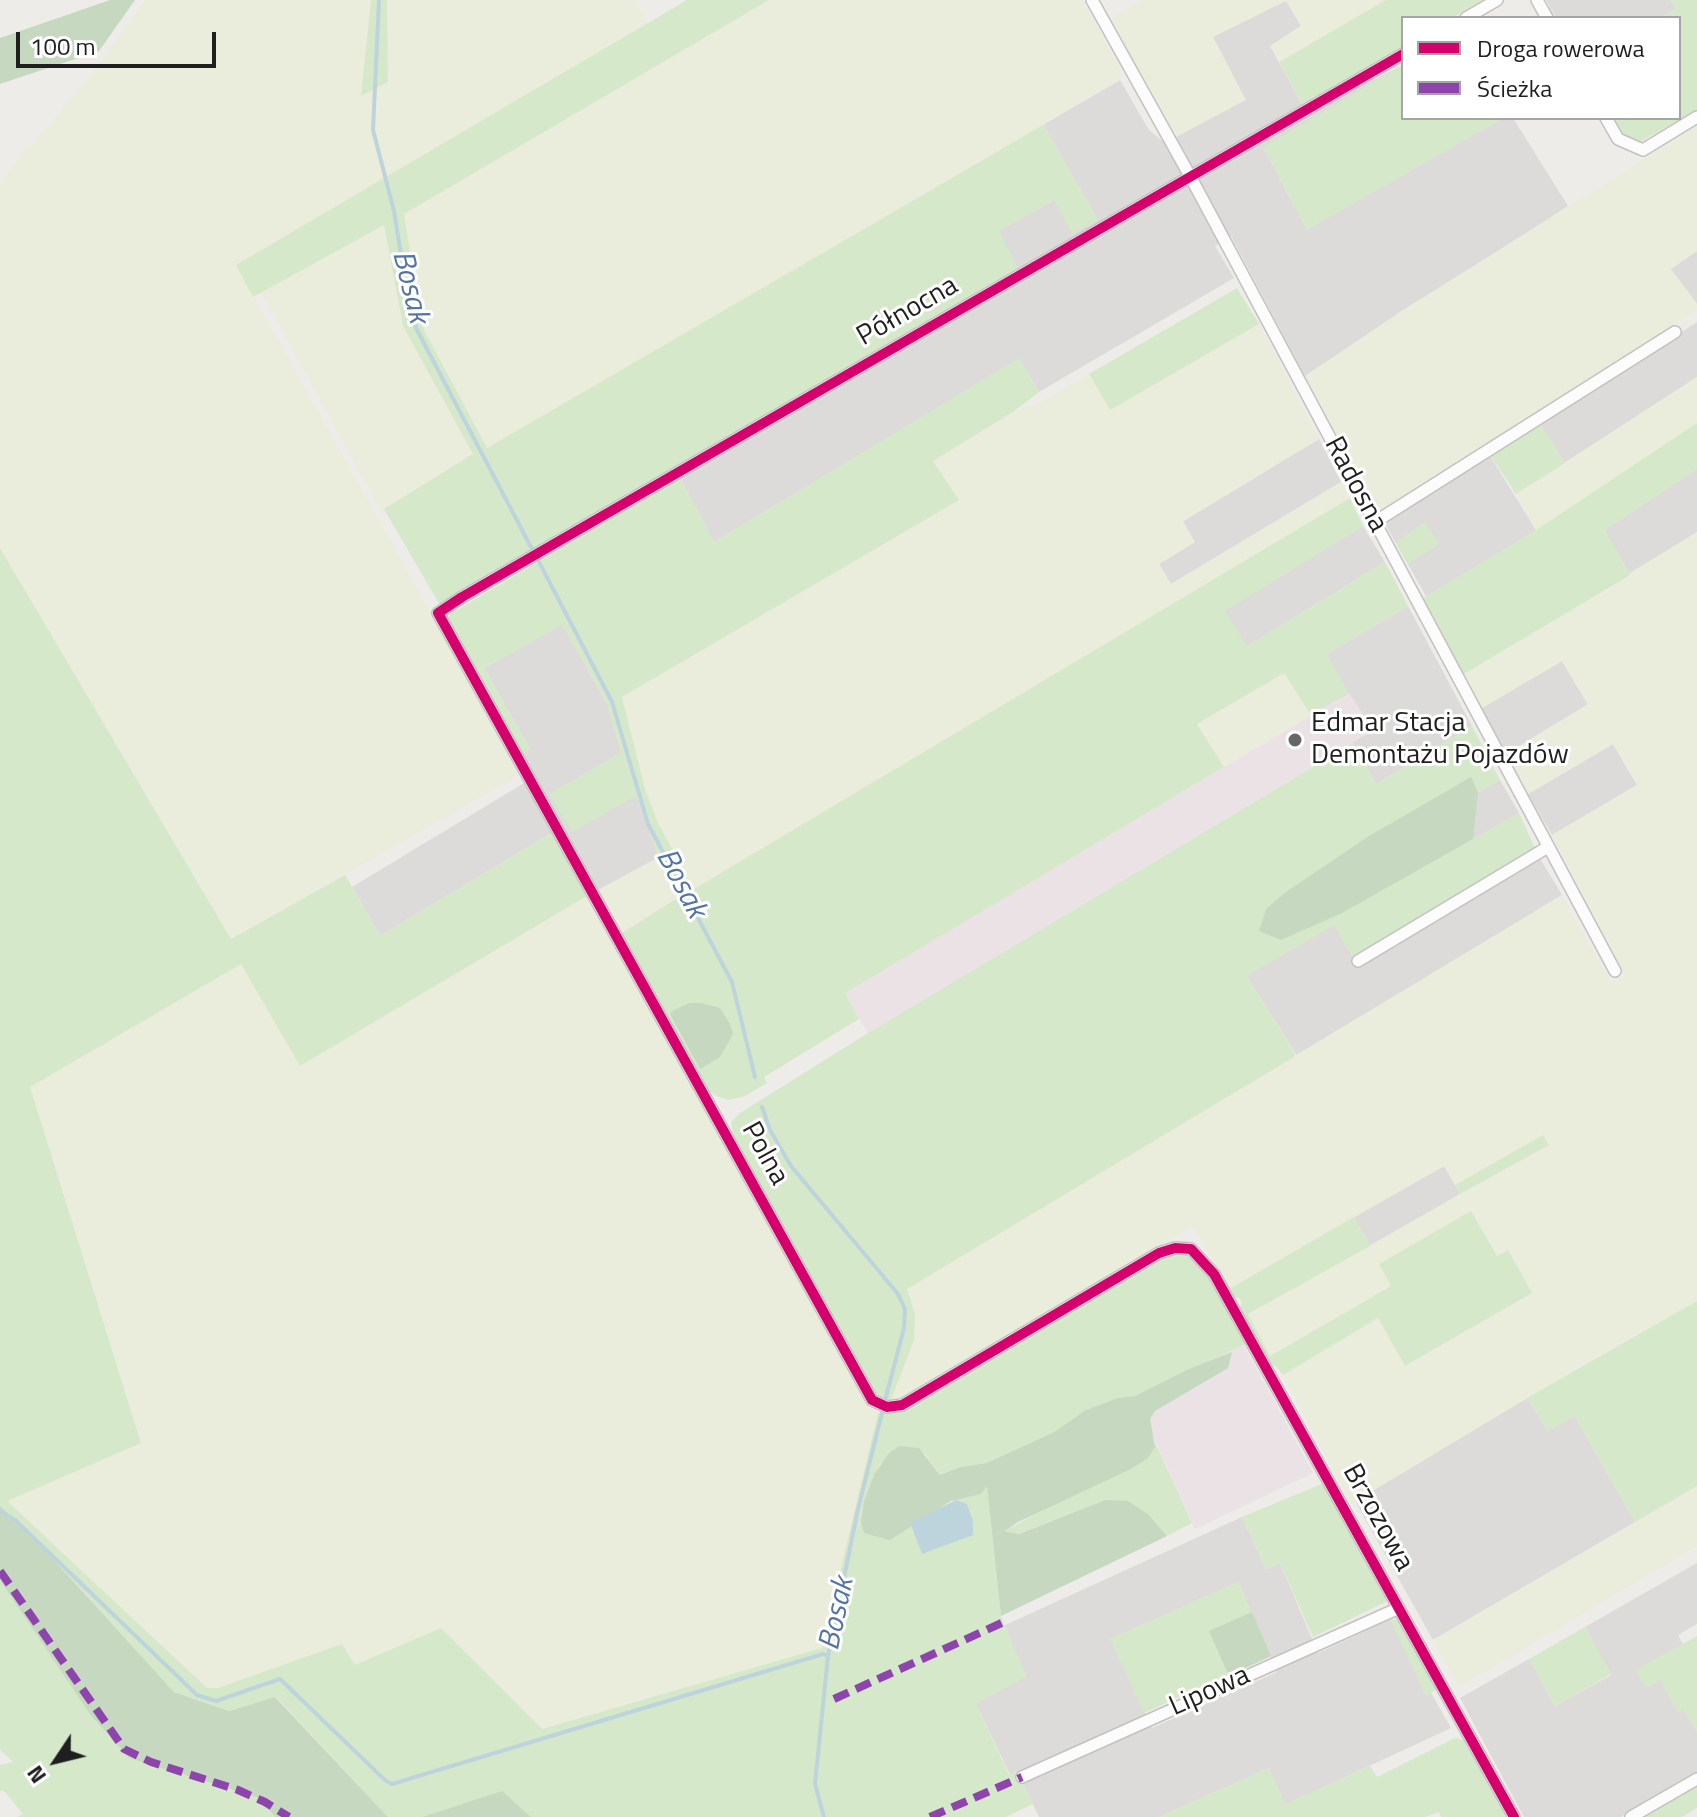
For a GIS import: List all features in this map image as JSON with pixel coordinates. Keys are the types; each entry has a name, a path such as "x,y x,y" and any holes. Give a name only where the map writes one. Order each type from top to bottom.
{"street":[{"name":"Radosna","path":"1092,0 1190,176 1615,971"},
{"path":"1469,16 1497,0"},
{"name":"Północna","path":"438,613 1401,55"},
{"path":"1607,120 1618,139 1643,150 1697,117"},
{"path":"1375,522 1675,332"},
{"name":"Polna","path":"438,613 872,1400 887,1407 902,1405 1159,1253 1175,1248 1191,1249"},
{"path":"1358,961 1548,847"},
{"name":"Brzozowa","path":"1191,1249 1214,1274 1514,1817"},
{"name":"Lipowa","path":"1022,1777 1399,1608"},
{"path":"1631,1817 1697,1779"}],"shaded area":[{"path":"1286,0 1301,26 1270,46 1307,113 1401,66 1401,120 1514,120 1568,206 1305,376 1231,236 1215,246 1234,278 1039,392 1019,359 714,542 680,478 1023,279 998,231 1054,200 1098,220 1043,125 1120,80 1149,130 1165,143 1245,100 1213,37","holes":["1263,147 1342,209 1307,230"]},
{"path":"1546,0 1671,0 1676,9 1663,16 1555,16"},
{"path":"1697,251 1697,304 1670,269"},
{"path":"1697,322 1697,377 1565,463 1539,423"},
{"path":"1319,439 1341,482 1171,584 1159,564 1195,542 1182,522"},
{"path":"1485,448 1536,530 1427,598 1379,513"},
{"path":"1697,469 1697,532 1630,575 1604,530"},
{"path":"1363,526 1385,562 1246,647 1224,610"},
{"path":"1408,606 1472,726 1376,784 1353,743 1327,654"},
{"path":"562,624 607,704 629,751 550,794 636,795 659,857 587,896 554,834 548,835 380,936 352,887 534,777 523,754 530,749 484,668"},
{"path":"1562,661 1588,705 1506,754 1482,708"},
{"name":"Edmar Stacja Demontażu Pojazdów","path":"1349,693 1374,730 868,1033 844,993"},
{"path":"1613,744 1637,785 1552,835 1528,794"},
{"path":"1500,780 1519,813 1448,854 1431,817"},
{"path":"1539,857 1562,895 1297,1056 1246,975 1334,924 1358,966"},
{"path":"1444,1166 1460,1194 1370,1246 1354,1217"},
{"path":"1243,1344 1313,1473 1195,1529 1136,1398"},
{"path":"1527,1398 1548,1431 1574,1415 1635,1522 1433,1640 1355,1501"},
{"path":"1242,1517 1266,1569 1280,1563 1318,1653 1391,1619 1426,1695 1431,1693 1451,1728 1285,1805 1269,1768 1159,1817 1039,1817 1017,1771 1010,1775 976,1703 1026,1676 1003,1626","holes":["1238,1582 1277,1672 1152,1728 1111,1639"]},
{"path":"1697,1563 1697,1624 1678,1635 1697,1670 1684,1710 1697,1732 1697,1773 1621,1817 1524,1817 1460,1698 1529,1659 1555,1706 1611,1675 1585,1627"}],"green space":[{"path":"110,0 135,0 99,51 0,84 0,38"},
{"path":"145,0 371,0 362,95 387,82 387,0 635,0 648,23 236,265 515,764 516,773 514,778 231,939 0,548 0,185 26,146 30,148 97,67"},
{"path":"371,0 387,0 388,82 361,96"},
{"path":"687,0 769,0 404,214 422,326 487,448 1043,125 1098,220 1072,234 1054,200 999,231 1018,269 440,605 384,509 473,454 403,326 384,225 253,297 236,265"},
{"path":"769,0 1082,0 1120,70 1120,80 487,448 422,325 404,214"},
{"path":"1142,0 1386,0 1279,62 1270,46 1301,26 1286,1 1213,37 1246,100 1175,137 1109,19"},
{"path":"1386,0 1483,0 1455,16 1401,16 1401,48 1303,105 1279,62"},
{"path":"1671,0 1697,0 1697,110 1681,119 1681,16 1663,16 1676,9"},
{"path":"1401,66 1401,120 1500,120 1307,230 1263,147"},
{"path":"1612,120 1679,120 1640,142 1619,132"},
{"path":"1697,126 1697,251 1671,269 1697,304 1697,310 1379,513 1305,376 1403,310"},
{"path":"384,224 403,326 473,455 381,511 261,292"},
{"path":"1237,288 1259,324 1110,410 1089,374"},
{"path":"1259,324 1319,439 1183,521 1195,542 1159,564 1171,584 1341,482 1350,498 694,889 658,823 645,789 622,697 959,500 933,461 1013,412 1039,403 1089,374 1110,409"},
{"path":"1019,358 1039,392 1013,412 933,461 959,500 622,697 645,789 658,823 694,889 1350,498 1363,526 1225,611 1247,646 1385,562 1408,606 1327,654 1349,693 1311,715 1284,673 1197,724 1224,767 845,993 859,1019 764,1077 767,1083 745,1096 730,1100 719,1097 710,1092 701,1080 622,933 679,897 659,857 636,796 572,832 549,794 621,753 607,704 562,625 484,668 530,749 523,754 455,636 448,621 450,614 680,478 714,542"},
{"path":"1697,377 1697,423 1536,530 1516,494"},
{"path":"1539,423 1565,463 1516,494 1490,455"},
{"path":"1697,423 1697,469 1605,530 1630,575 1464,674 1421,599 1536,530"},
{"path":"1425,522 1439,544 1408,564 1395,542"},
{"path":"1697,532 1697,1301 1591,1360 1351,1504 1283,1375 1378,1318 1406,1366 1532,1293 1507,1250 1497,1256 1379,1263 1391,1285 1270,1356 1248,1314 1548,1145 1543,1135 1455,1185 1444,1166 1229,1289 1193,1226 899,1399 891,1400 914,1340 915,1314 907,1289 1562,895 1610,982 1625,975 1552,835 1637,785 1613,744 1528,794 1506,754 1588,704 1562,661 1482,708 1464,674"},
{"path":"0,548 231,939 345,875 380,936 553,834 587,896 300,1066 241,964 30,1087 141,1443 7,1501 207,1688 218,1688 342,1644 355,1665 441,1628 542,1729 822,1648 878,1413 906,1407 1159,1259 1187,1256 1212,1278 1247,1343 1135,1396 1117,1398 1084,1411 1054,1432 988,1463 960,1467 940,1475 924,1453 880,1464 864,1501 890,1540 911,1526 922,1554 956,1500 951,1501 987,1484 1001,1616 1026,1677 976,1703 1009,1775 1017,1771 1033,1804 1006,1817 531,1817 502,1792 422,1817 388,1817 276,1697 229,1711 174,1692 31,1535 0,1506"},
{"path":"1284,673 1311,715 1224,767 1197,724"},
{"path":"1472,726 1500,780 1431,817 1448,853 1519,813 1539,857 1358,966 1334,925 1247,976 1294,1057 907,1289 915,1314 914,1340 891,1400 881,1398 872,1390 733,1133 731,1122 740,1113 868,1033 1353,743 1376,784"},
{"path":"1471,777 1478,792 1473,839 1342,913 1281,940 1259,931 1266,909 1286,892 1369,836"},
{"path":"659,857 680,897 622,933 597,891"},
{"path":"587,896 870,1404 878,1413 823,1648 541,1729 441,1628 354,1666 207,1689 6,1501 141,1442 29,1087 241,963 300,1066"},
{"path":"689,1003 720,1008 733,1034 720,1057 700,1069 670,1014"},
{"path":"1543,1135 1549,1145 1460,1194 1455,1185"},
{"path":"1471,1211 1497,1256 1508,1250 1532,1293 1405,1366 1378,1318 1283,1375 1276,1366 1271,1365 1239,1309 1242,1302 1239,1298 1233,1298 1229,1289 1354,1217 1370,1246 1248,1314 1270,1356 1391,1286 1379,1264"},
{"path":"1697,1301 1697,1486 1635,1522 1574,1416 1548,1431 1527,1398"},
{"path":"1232,1352 1228,1368 1155,1411 1150,1419 1155,1447 1148,1458 1005,1531 1019,1534 1105,1500 1128,1501 1149,1515 1167,1536 1001,1616 987,1486 981,1494 951,1501 890,1540 864,1533 861,1522 864,1501 875,1473 890,1452 900,1446 919,1448 940,1475 960,1467 987,1463 1054,1432 1084,1411 1117,1398 1135,1396"},
{"path":"1154,1440 1192,1523 1167,1536 1149,1515 1105,1500 1018,1534 1005,1531 1155,1447"},
{"path":"1324,1483 1386,1602 1313,1637 1280,1563 1266,1569 1242,1517"},
{"path":"1697,1486 1697,1546 1459,1687 1433,1640"},
{"path":"0,1506 31,1535 174,1692 229,1711 275,1697 388,1817 275,1817 259,1798 129,1758 90,1714 0,1580"},
{"path":"0,1579 169,1771 259,1798 275,1817 17,1817 23,1814 4,1791 0,1791 0,1765 13,1762 0,1750"},
{"path":"1238,1582 1271,1656 1144,1713 1110,1639"},
{"path":"1252,1612 1271,1656 1229,1676 1209,1631"},
{"path":"1399,1619 1437,1689 1426,1696 1390,1620"},
{"path":"1585,1627 1611,1674 1555,1706 1529,1659"},
{"path":"1697,1636 1697,1732 1684,1710 1678,1713 1660,1680 1646,1688 1635,1670"},
{"path":"1455,1738 1464,1740 1506,1817 1441,1817 1439,1812 1425,1817 1159,1817 1269,1768 1285,1804 1370,1766 1377,1777"},
{"path":"1697,1784 1697,1808 1682,1817 1640,1817"},
{"path":"502,1791 531,1817 422,1817"}],"water":[{"path":"956,1500 967,1504 973,1521 973,1535 922,1554 910,1523"}],"waterway":[{"name":"Bosak","path":"379,0 373,130 394,211 416,328 532,549"},
{"name":"Bosak","path":"539,562 612,702 648,824 732,982 755,1077"},
{"name":"Bosak","path":"762,1107 770,1130 791,1166 898,1294 905,1309 904,1328 886,1397"},
{"name":"Bosak","path":"824,1817 815,1784 828,1656 858,1509 882,1413"},
{"path":"0,1511 15,1520 197,1695 216,1701 280,1679 392,1784 823,1654 828,1656"}],"marked path":[{"path":"0,1571 124,1749 151,1762 238,1790 289,1817"},
{"path":"834,1699 1006,1621"},
{"path":"930,1817 1022,1777"}],"cycle path":[{"path":"1401,55 438,613 872,1400 887,1407 902,1405 1159,1253 1175,1248 1191,1249 1214,1274 1514,1817"}],"place":[{"name":"Edmar Stacja Demontażu Pojazdów","path":"1295,740"}]}
